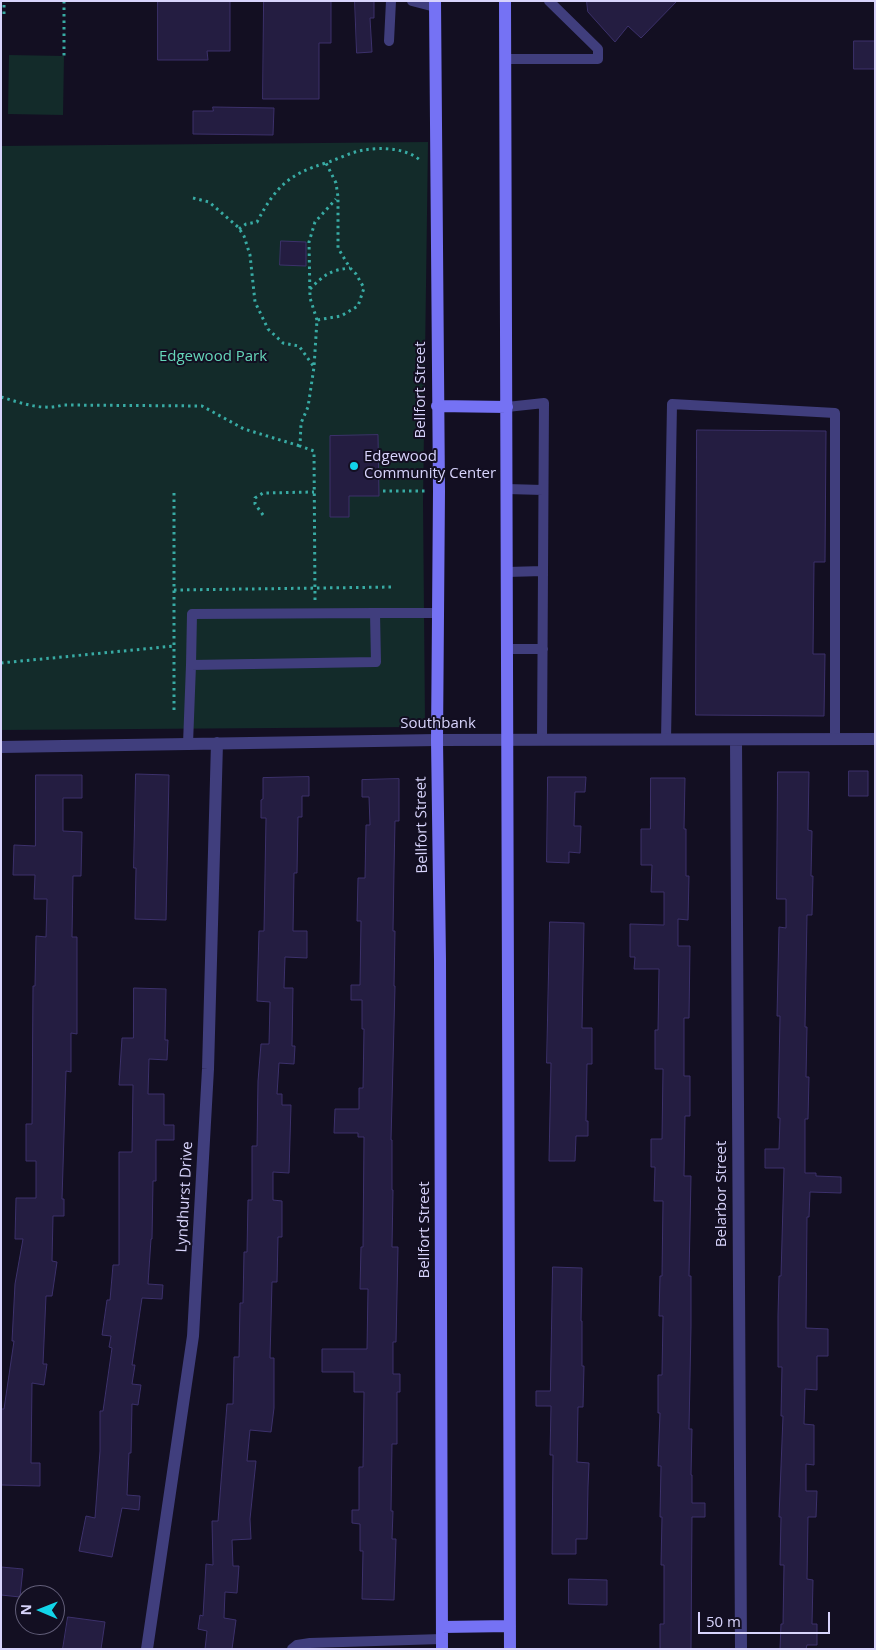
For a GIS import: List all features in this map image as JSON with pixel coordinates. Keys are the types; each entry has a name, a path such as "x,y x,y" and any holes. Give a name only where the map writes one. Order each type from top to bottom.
{"main road":[{"path":"505,1 510,1649"},
{"name":"Bellfort Street","path":"435,4 439,491 437,740 440,970 442,1638"},
{"path":"437,406 507,407"},
{"path":"442,1638 510,1626"}],"street":[{"name":"Southbank","path":"1,747 437,740 875,739"},
{"name":"Belarbor Street","path":"736,740 741,1649"},
{"name":"Lyndhurst Drive","path":"147,1649 194,1336 208,1069 217,743"}],"lane":[{"path":"390,41 391,1"},
{"path":"412,1 435,4"},
{"path":"505,59 598,59 598,49 549,1"},
{"path":"507,407 544,403 542,740"},
{"path":"666,740 672,404 835,413 835,739"},
{"path":"507,490 543,490"},
{"path":"507,572 543,571"},
{"path":"188,744 192,614 438,612"},
{"path":"190,666 376,662 375,613"},
{"path":"507,648 543,649"},
{"path":"295,1647 310,1643 442,1638"}],"path":[{"path":"4,1 4,14"},
{"path":"64,1 64,56"},
{"path":"239,228 246,224 258,222 268,201 286,181 314,166 363,150 380,149 407,153 421,160 424,168"},
{"path":"317,320 341,316 358,306 364,288 338,248 338,197 336,183 326,163"},
{"path":"300,446 301,423 308,407 314,367 317,320 310,298 309,242 315,222 338,197"},
{"path":"193,198 209,202 239,228 244,236 250,255 255,302 268,329 283,343 299,346 314,367"},
{"path":"310,290 324,275 350,268"},
{"path":"1,397 50,409 63,405 202,406 244,429 314,451 315,614"},
{"path":"426,481 426,491"},
{"path":"174,490 174,715"},
{"path":"383,491 439,491"},
{"path":"264,515 255,504 255,498 263,493 314,492"},
{"path":"174,590 393,587"},
{"path":"1,663 174,646"}],"green space":[{"path":"9,55 64,56 63,115 8,114"},
{"name":"Edgewood Park","path":"428,142 423,502 425,721 415,727 1,730 1,146"}],"building":[{"path":"158,1 230,1 230,51 207,51 208,60 158,60"},
{"path":"264,1 331,1 331,43 319,43 319,99 263,99"},
{"path":"355,1 374,1 374,18 370,18 372,52 357,53"},
{"path":"587,1 677,1 641,38 628,26 615,42 588,12"},
{"path":"854,41 875,41 875,69 854,69"},
{"path":"213,107 274,108 273,135 193,134 193,111 213,111"},
{"path":"281,241 306,242 306,266 280,265"},
{"path":"697,430 826,431 825,562 814,562 813,654 825,654 824,716 696,715"},
{"name":"Edgewood Community Center","path":"378,435 379,496 349,496 349,517 330,517 330,436"},
{"path":"849,771 868,771 868,796 849,796"},
{"path":"778,772 809,772 808,830 812,831 811,876 813,876 812,915 807,915 805,1027 807,1027 806,1077 809,1077 808,1119 805,1119 805,1173 816,1173 816,1176 841,1177 841,1193 810,1192 809,1217 807,1217 806,1328 828,1329 828,1356 817,1356 817,1390 805,1389 804,1424 814,1425 814,1465 806,1464 806,1491 817,1491 816,1517 808,1517 807,1579 813,1580 812,1624 817,1624 817,1645 807,1645 806,1649 780,1649 781,1624 783,1624 784,1565 780,1565 781,1517 779,1517 783,1416 781,1416 782,1367 778,1367 778,1316 784,1168 765,1168 765,1149 779,1149 780,1016 777,1016 779,927 786,928 786,899 777,899"},
{"path":"136,774 169,775 166,920 135,919"},
{"path":"36,775 82,775 82,798 63,798 63,831 82,832 81,876 73,876 72,937 77,937 77,1034 71,1033 71,1072 66,1071 62,1199 64,1199 64,1216 53,1216 52,1261 57,1262 52,1296 46,1296 43,1364 47,1364 44,1385 32,1383 31,1463 40,1463 40,1486 1,1485 1,1409 4,1409 14,1341 12,1341 15,1284 23,1239 15,1239 16,1198 36,1198 36,1161 26,1161 26,1124 32,1124 33,986 35,986 36,936 46,937 47,899 34,899 35,875 13,875 14,845 35,846"},
{"path":"309,777 309,796 302,796 302,817 298,817 297,873 294,873 293,931 307,931 307,958 285,957 284,988 293,988 292,1046 295,1046 294,1064 279,1063 277,1094 282,1094 282,1105 291,1105 289,1173 273,1172 273,1200 282,1201 282,1237 278,1237 277,1282 272,1282 270,1358 274,1358 274,1408 271,1432 250,1430 247,1461 256,1461 250,1519 251,1539 232,1540 233,1566 239,1566 237,1593 225,1592 224,1618 236,1620 232,1649 205,1649 207,1631 198,1629 200,1615 203,1616 206,1564 213,1565 212,1521 218,1521 227,1404 233,1404 234,1357 239,1357 240,1303 243,1303 244,1252 247,1252 248,1200 252,1200 252,1146 257,1146 258,1081 261,1044 269,1044 270,1002 257,1001 259,931 264,931 266,818 261,818 263,778"},
{"path":"548,777 586,777 585,792 575,792 574,826 581,826 580,853 569,852 569,863 547,862"},
{"path":"651,778 685,778 684,829 686,829 686,876 689,876 688,920 678,919 678,946 690,946 689,1018 684,1018 684,1076 690,1076 690,1116 685,1116 684,1176 691,1176 689,1429 692,1429 692,1503 705,1503 705,1517 692,1517 691,1649 660,1649 660,1624 664,1624 664,1565 661,1565 662,1517 660,1517 661,1466 658,1466 660,1413 658,1413 658,1375 662,1375 663,1316 659,1316 660,1276 662,1276 663,1201 654,1201 655,1167 651,1167 651,1139 662,1139 663,1069 655,1069 655,1030 658,1030 659,969 634,969 635,957 630,957 630,924 664,925 664,892 651,892 652,865 641,865 641,829 650,829"},
{"path":"399,779 399,821 395,821 393,931 395,931 395,986 391,1140 393,1190 392,1247 398,1247 396,1342 393,1342 393,1374 400,1374 400,1392 397,1392 397,1444 392,1444 392,1539 396,1539 394,1600 362,1599 363,1551 360,1551 360,1524 352,1523 352,1510 359,1510 359,1467 363,1467 364,1392 354,1392 354,1372 322,1372 322,1349 367,1349 368,1289 360,1289 361,1247 363,1247 364,1137 358,1137 358,1133 334,1133 335,1109 359,1109 359,1088 363,1088 364,1029 362,1029 362,1000 351,1000 351,985 360,985 361,921 357,921 358,878 365,878 366,825 370,825 369,797 362,797 362,780"},
{"path":"550,922 584,923 582,1028 592,1028 592,1064 587,1064 586,1121 588,1121 588,1136 576,1136 575,1161 549,1161 551,1063 547,1063"},
{"path":"134,988 166,989 165,1040 168,1040 167,1060 149,1059 148,1094 164,1094 164,1125 174,1125 174,1140 156,1140 156,1181 153,1181 152,1239 148,1284 163,1285 162,1299 142,1298 132,1365 135,1365 132,1384 141,1385 138,1405 132,1404 131,1453 129,1453 127,1495 140,1496 139,1510 122,1508 112,1557 79,1551 86,1516 95,1518 100,1451 100,1411 103,1411 112,1348 109,1347 111,1336 102,1335 107,1300 110,1300 113,1265 119,1265 119,1152 132,1152 133,1085 119,1085 122,1038 133,1038"},
{"path":"553,1267 582,1268 583,1407 578,1407 577,1462 589,1463 587,1539 576,1539 576,1554 552,1554 553,1455 550,1455 551,1406 536,1406 536,1391 550,1391"},
{"path":"1,1567 23,1569 21,1585 15,1585 15,1596 1,1595"},
{"path":"569,1579 607,1580 607,1605 569,1604"},
{"path":"68,1617 105,1622 101,1649 63,1649"}],"place":[{"name":"Edgewood Community Center","path":"354,466"}]}
